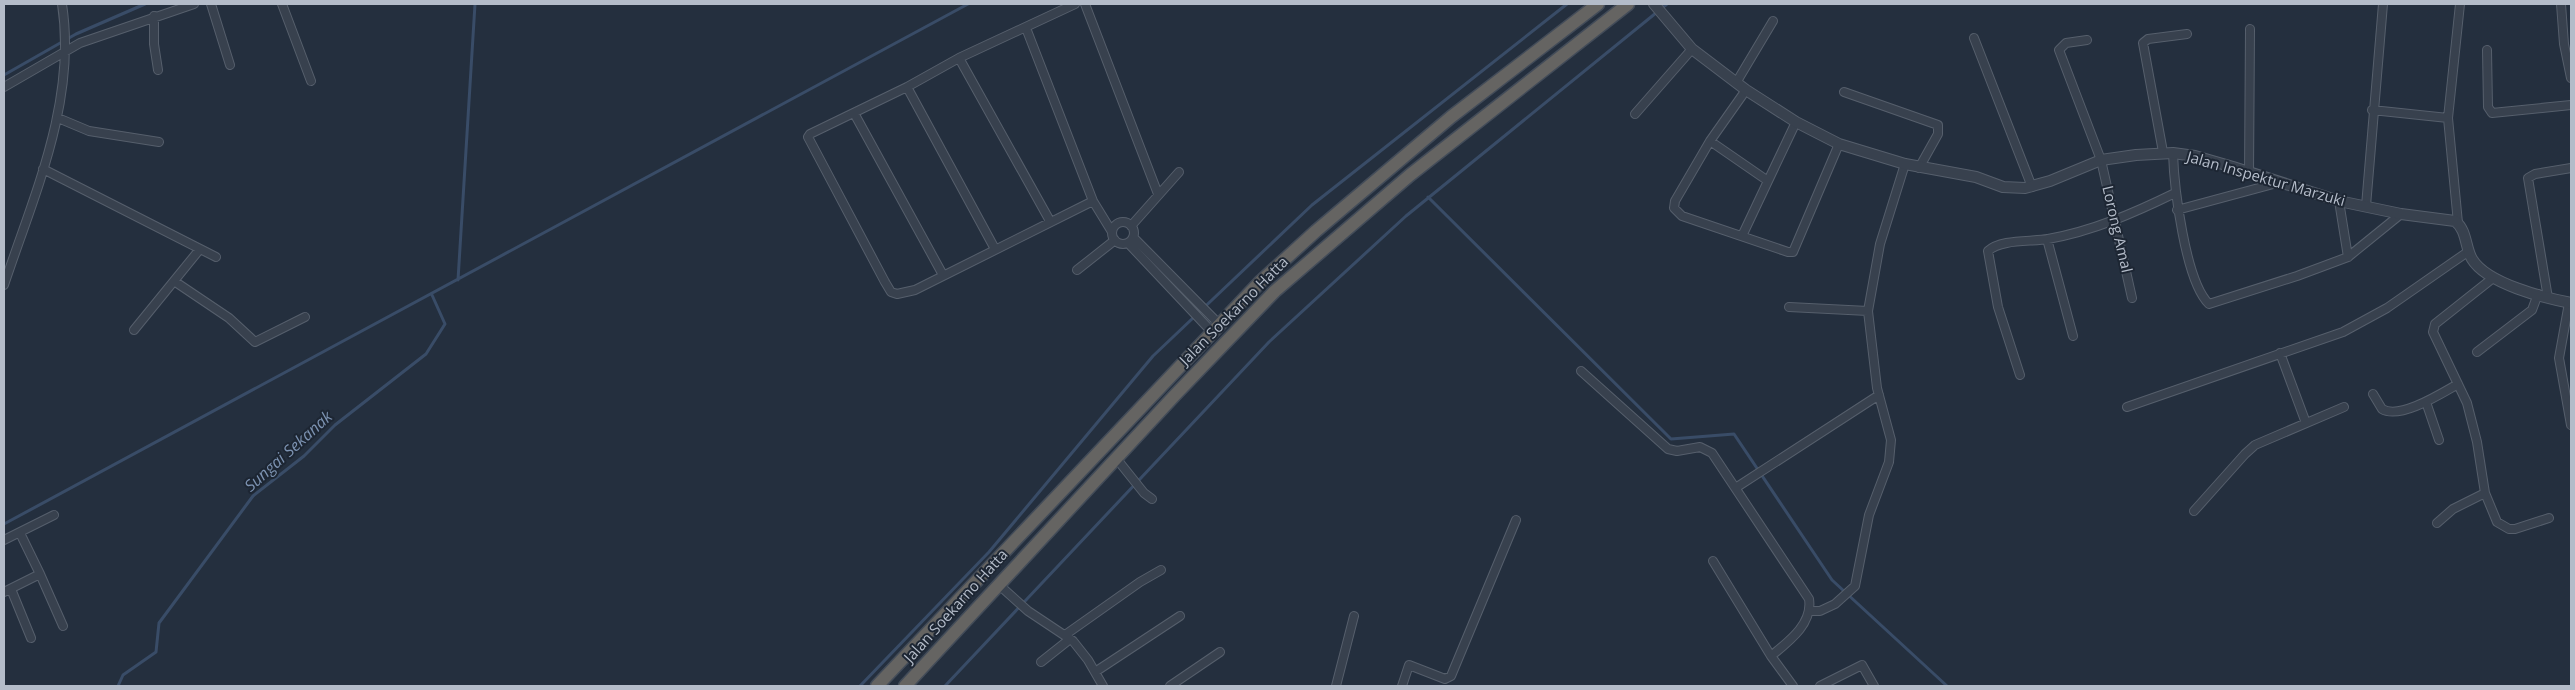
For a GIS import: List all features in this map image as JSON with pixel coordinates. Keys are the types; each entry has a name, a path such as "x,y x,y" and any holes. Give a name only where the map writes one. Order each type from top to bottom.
{"highway":[{"name":"Jalan Soekarno Hatta","path":"877,686 1211,324 1338,212 1451,118 1598,4"},
{"name":"Jalan Soekarno Hatta","path":"905,686 1116,458 1275,291 1496,105 1628,4"},
{"path":"1338,212 1350,226"}],"street":[{"path":"4,286 58,118 66,48 62,4"},
{"path":"4,87 66,48 154,16 194,4"},
{"path":"211,4 230,65"},
{"path":"282,4 311,81"},
{"path":"1076,4 959,58 907,87 810,134 808,137 884,282 891,292 897,294 906,294 1093,201"},
{"path":"1085,4 1158,194"},
{"name":"Jalan Inspektur Marzuki","path":"1654,4 1692,50 1746,90 1796,122 1839,144 1919,168 1976,177 2003,187 2032,187 2101,160 2168,153 2195,156 2339,201 2401,214 2458,222"},
{"path":"2366,206 2372,110 2383,4"},
{"path":"2460,4 2448,118 2458,222 2476,265 2493,278 2543,296 2570,303 2559,358 2571,425"},
{"path":"2561,4 2564,44 2571,78"},
{"path":"154,16 154,44 158,70"},
{"path":"1736,83 1772,21"},
{"path":"1026,28 1093,201 1114,236 1120,243 1130,240 1134,232 1131,226 1120,222 1114,227 1114,236 1078,270"},
{"path":"2249,173 2250,28"},
{"path":"2188,34 2148,39 2143,43 2168,153 2177,210 2195,274 2209,304 2288,279 2348,256 2401,214"},
{"path":"1974,38 2032,187"},
{"name":"Lorong Amal","path":"2087,40 2066,43 2060,50 2101,160 2132,298"},
{"path":"1636,114 1692,50"},
{"path":"2487,50 2488,107 2492,113 2571,105"},
{"path":"959,58 1050,221"},
{"path":"907,87 994,249"},
{"path":"1746,90 1710,141 1675,201 1674,208 1682,216 1788,252 1795,250 1839,144"},
{"path":"1844,92 1938,125 1938,134 1919,168"},
{"path":"2372,110 2448,118"},
{"path":"854,113 943,275"},
{"path":"58,118 89,131 160,142"},
{"path":"1742,236 1796,122"},
{"path":"1710,141 1768,181"},
{"path":"1809,611 1820,611 1852,591 1860,571 1869,515 1886,473 1891,451 1891,440 1879,395 1871,348 1868,311 1880,244 1905,164"},
{"path":"2477,352 2532,310 2543,296 2528,178 2535,174 2571,168"},
{"path":"43,169 216,257"},
{"path":"1131,226 1158,194 1180,172"},
{"path":"2177,210 2277,183"},
{"path":"2020,376 1998,307 1987,253 1997,245 2047,239 2115,220 2175,193"},
{"path":"2339,201 2348,256"},
{"path":"2047,239 2073,336"},
{"path":"1130,240 1194,298 1211,324"},
{"path":"1130,240 1187,307 1211,324"},
{"path":"134,330 200,249"},
{"path":"2127,407 2343,332 2362,323 2469,251"},
{"path":"2493,278 2433,327 2434,335 2458,384 2472,422 2485,492 2497,522 2509,529 2519,529 2549,518"},
{"path":"174,281 229,318 254,342 305,318"},
{"path":"1789,307 1868,311"},
{"path":"2280,353 2306,423"},
{"path":"1581,370 1668,449 1677,451 1700,447 1708,449 1737,487 1806,594 1810,606 1809,611 1792,638 1771,656"},
{"path":"2373,394 2382,409 2388,412 2426,402 2458,384"},
{"path":"1737,487 1879,395"},
{"path":"2426,402 2439,440"},
{"path":"2194,511 2249,450 2263,441 2344,407"},
{"path":"1116,458 1138,486 1152,499"},
{"path":"2437,523 2453,509 2485,492"},
{"path":"4,540 54,515"},
{"path":"1402,686 1409,665 1445,679 1450,676 1516,520"},
{"path":"20,533 63,626"},
{"path":"1713,560 1771,656 1793,686"},
{"path":"1041,662 1067,637 1140,582 1161,570"},
{"path":"31,638 7,591 40,574"},
{"path":"998,584 1028,611 1067,637 1080,649 1103,686"},
{"path":"1096,672 1180,616"},
{"path":"1336,686 1354,616"},
{"path":"1170,686 1220,652"},
{"path":"1820,686 1862,665 1874,686"}],"waterway":[{"path":"4,75 76,34 145,4"},
{"path":"458,280 475,4"},
{"path":"4,524 968,4"},
{"path":"860,686 989,552 1153,356 1312,205 1567,4"},
{"path":"945,686 1269,342 1406,216 1667,4"},
{"path":"1428,197 1671,439 1734,434 1832,580 1947,686"},
{"name":"Sungai Sekanak","path":"118,686 123,675 156,652 159,623 253,496 304,456 335,425 426,354 445,324 432,295"}]}
